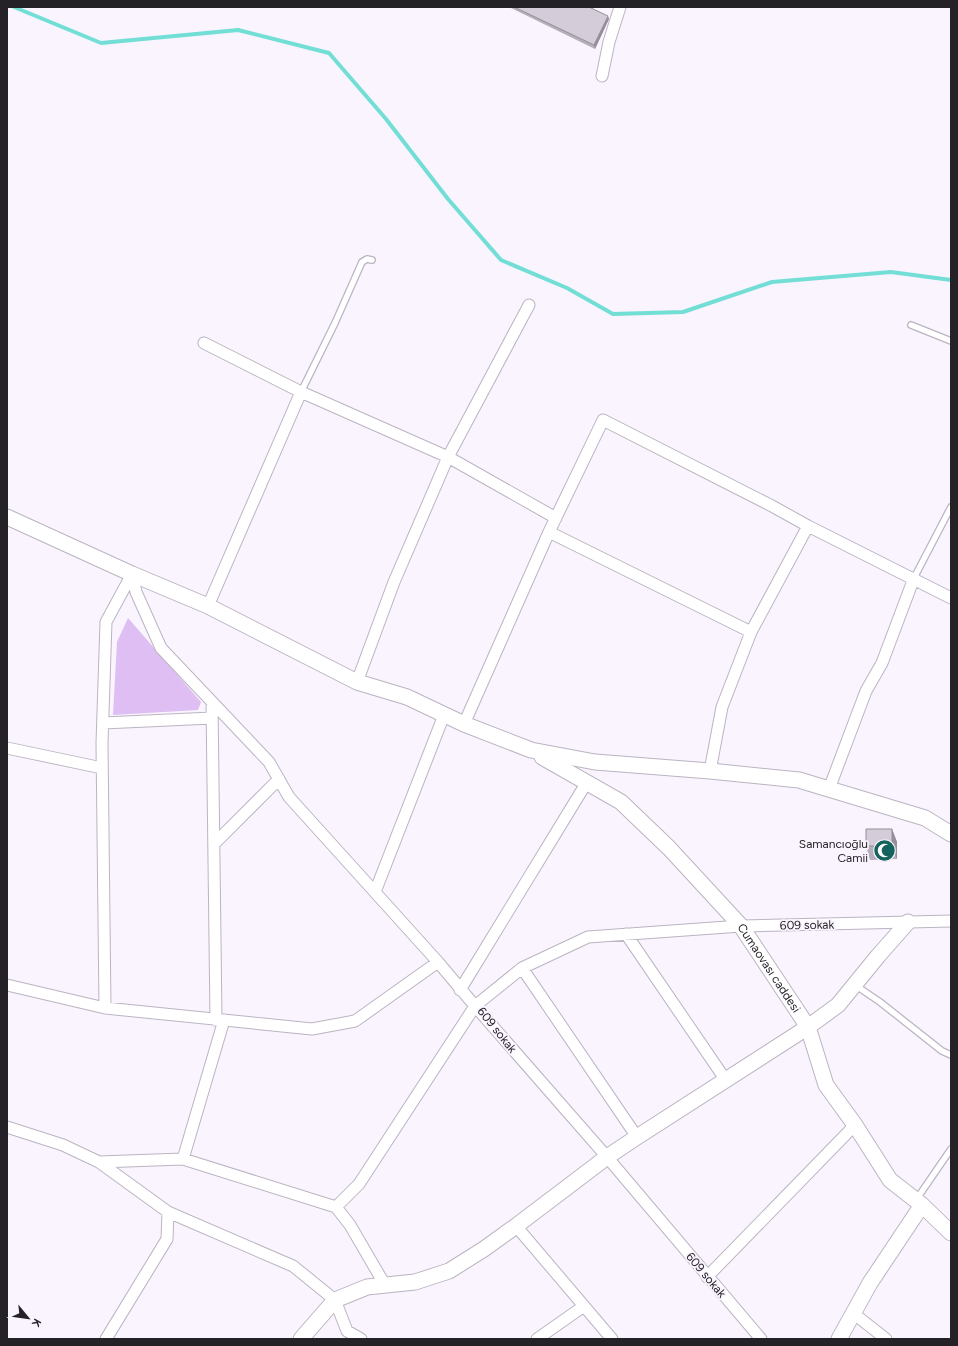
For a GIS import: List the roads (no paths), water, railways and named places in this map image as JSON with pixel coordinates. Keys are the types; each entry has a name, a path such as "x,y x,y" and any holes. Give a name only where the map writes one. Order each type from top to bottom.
{"main road":[{"path":"7,517 132,574 208,606 357,682 407,697 464,724 531,750 595,762 799,780 925,818 951,834"},
{"name":"Cumaovası caddesi","path":"531,750 621,802 669,848 741,926 808,1027 826,1085 855,1125 890,1180 919,1203 951,1233"},
{"path":"301,1339 335,1300 367,1287 416,1282 449,1271 484,1249 637,1136 808,1027 838,1005 908,922"},
{"path":"839,1339 870,1283 919,1203"}],"street":[{"path":"602,76 609,42 620,7"},
{"path":"357,682 394,582 448,457 529,305"},
{"path":"204,343 301,392 448,457 556,518"},
{"path":"208,606 301,392"},
{"path":"464,724 549,532 603,420 951,598"},
{"path":"710,771 722,707 751,632 808,526"},
{"path":"549,532 751,632"},
{"path":"132,574 136,592 161,648 269,762 289,797 438,962 475,1006 359,1184 336,1208"},
{"path":"105,1008 102,768 106,622 132,574"},
{"path":"829,789 866,691 882,663 914,578"},
{"path":"183,1159 220,1020 214,844 212,702"},
{"path":"375,892 444,715"},
{"path":"103,723 212,718"},
{"path":"7,748 102,768"},
{"path":"214,844 279,779"},
{"path":"460,990 587,782"},
{"name":"609 sokak","path":"761,1339 607,1157 475,1006 522,968 588,937 741,926 951,921"},
{"path":"626,934 725,1079"},
{"path":"7,986 105,1008 312,1029 355,1021 438,962"},
{"path":"522,968 637,1136"},
{"path":"707,1277 855,1125"},
{"path":"7,1127 63,1145 99,1162 168,1212 293,1266 335,1300 347,1330 361,1339"},
{"path":"99,1162 183,1159 336,1208 350,1225 386,1285"},
{"path":"106,1339 167,1239 168,1212"},
{"path":"516,1226 612,1339"},
{"path":"537,1339 584,1306"},
{"path":"853,1313 886,1339"}],"lane":[{"path":"301,392 335,323 362,262 367,259 372,260"},
{"path":"911,325 951,341"},
{"path":"914,578 948,516 951,507"},
{"path":"855,984 942,1051 951,1055"},
{"path":"919,1203 951,1149"}],"waterway":[{"path":"14,7 101,43 238,30 329,53 386,119 448,199 501,260 567,288 613,314 683,312 772,282 891,272 951,280"}],"place":[{"name":"Samancıoğlu Camii","path":"884,851"}]}
